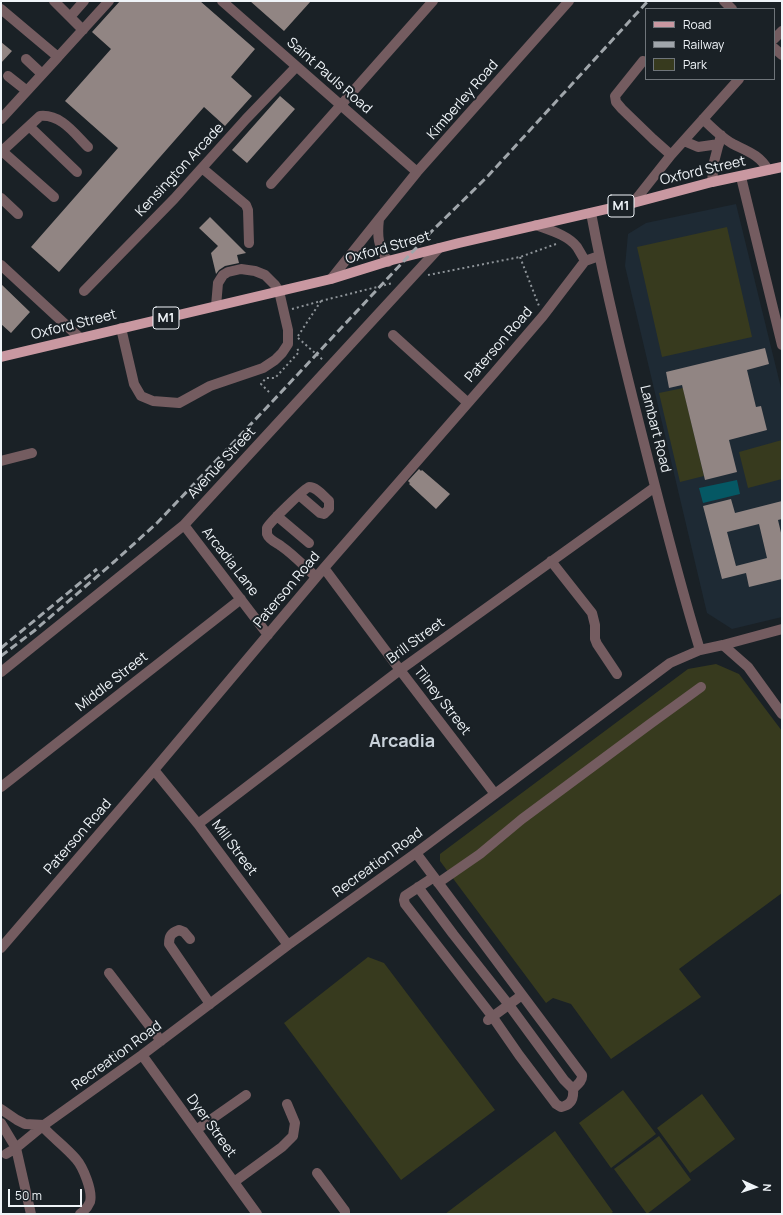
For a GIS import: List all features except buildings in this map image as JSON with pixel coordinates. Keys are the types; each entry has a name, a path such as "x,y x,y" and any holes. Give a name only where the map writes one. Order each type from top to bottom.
{"main road":[{"name":"Oxford Street","path":"1,357 331,279 390,261 437,249 633,203 712,182 782,167"}],"street":[{"path":"54,1 83,30"},
{"path":"70,17 84,1"},
{"path":"3,112 27,91 109,1"},
{"name":"Saint Pauls Road","path":"222,1 417,172"},
{"path":"271,184 433,1"},
{"name":"Kimberley Road","path":"331,279 417,172 563,3"},
{"path":"1,9 58,57"},
{"path":"775,38 782,30"},
{"path":"26,59 42,74"},
{"path":"644,61 615,96 615,100 671,155"},
{"name":"Kensington Arcade","path":"84,292 174,199 246,119 296,67"},
{"path":"8,76 27,91"},
{"path":"633,203 671,155 738,80"},
{"path":"54,197 2,151 40,116 47,115 61,120 88,147"},
{"path":"703,119 720,140 757,156 765,164 768,170"},
{"path":"29,126 77,172"},
{"path":"684,141 698,147 720,140"},
{"path":"712,182 714,162 720,140"},
{"path":"202,168 246,205 248,210 249,243"},
{"path":"740,177 782,345"},
{"path":"1,198 18,214"},
{"name":"Lambart Road","path":"591,213 615,328 655,487 700,650"},
{"path":"379,218 377,232 379,244 390,261"},
{"path":"536,225 562,235 568,239 577,246 585,261 599,256"},
{"name":"Avenue Street","path":"1,672 184,525 437,249"},
{"name":"Paterson Road","path":"1,948 5,937 154,770 316,577 543,316 585,261"},
{"path":"1,265 80,338"},
{"path":"121,328 134,384 140,396 153,401 179,403 210,386 263,368 275,360 288,344 288,330 279,291 265,275 248,270 235,270 228,272 220,278 217,289 216,306"},
{"path":"393,335 468,403"},
{"path":"1,461 32,453"},
{"name":"Brill Street","path":"198,824 400,670 655,487"},
{"path":"299,495 276,516 267,528 267,534 269,538 283,547 316,577"},
{"path":"276,516 309,544"},
{"name":"Arcadia Lane","path":"184,525 268,635"},
{"path":"552,561 592,613 597,644 618,674"},
{"name":"Tilney Street","path":"324,568 495,794"},
{"name":"Middle Street","path":"1,787 241,599"},
{"name":"Recreation Road","path":"4,1150 16,1148 43,1126 161,1041 288,945 416,853 670,663 700,650 782,629"},
{"path":"723,645 748,667 782,714"},
{"path":"416,853 436,880 582,1075 583,1077 581,1081 573,1089 572,1100 568,1104 561,1107 556,1104 405,904 405,896 418,887 436,880 480,854 522,819 701,687"},
{"name":"Mill Street","path":"154,770 198,824 288,945"},
{"path":"418,887 509,1005 564,1080 573,1089"},
{"path":"190,939 184,932 179,930 173,932 169,938 169,944 210,1004"},
{"path":"109,973 161,1041"},
{"path":"490,1018 522,995"},
{"name":"Dyer Street","path":"142,1055 257,1214"},
{"path":"196,1130 246,1095"},
{"path":"234,1182 282,1147 293,1136 295,1123 287,1104"},
{"path":"1,1109 25,1124 43,1126 77,1160 87,1180 90,1194 90,1202 86,1209 80,1214"},
{"path":"1,1123 16,1148 31,1214"},
{"path":"4,1150 21,1172"},
{"path":"318,1173 345,1211 345,1214"}],"path":[{"path":"284,311 410,279 520,257 568,239"},
{"path":"520,257 543,316"},
{"path":"297,337 320,301"},
{"path":"300,340 325,362"},
{"path":"265,389 269,392"}],"shaded area":[{"path":"736,204 782,392 782,617 732,629 707,613 625,266 628,234 646,223"}],"green space":[{"path":"727,227 752,337 662,357 637,247"},
{"path":"683,388 704,476 680,482 659,393"},
{"path":"782,440 782,479 748,488 739,452"},
{"path":"716,664 739,674 782,731 782,893 679,969 701,997 611,1059 571,1004 553,998 546,1003 440,861 440,854 688,669"},
{"path":"368,957 384,963 495,1110 401,1180 284,1023"},
{"path":"623,1090 656,1134 611,1168 579,1123"},
{"path":"702,1094 735,1139 690,1173 657,1128"},
{"path":"555,1131 613,1212 610,1214 445,1214"},
{"path":"659,1136 691,1180 647,1214 614,1169"}],"water":[{"path":"737,480 740,494 703,503 699,488"}],"railway":[{"path":"1,656 34,631 157,523 432,231 488,176 648,1"},
{"path":"1,648 97,569"}],"district":[{"name":"Arcadia","path":"402,742"}]}
